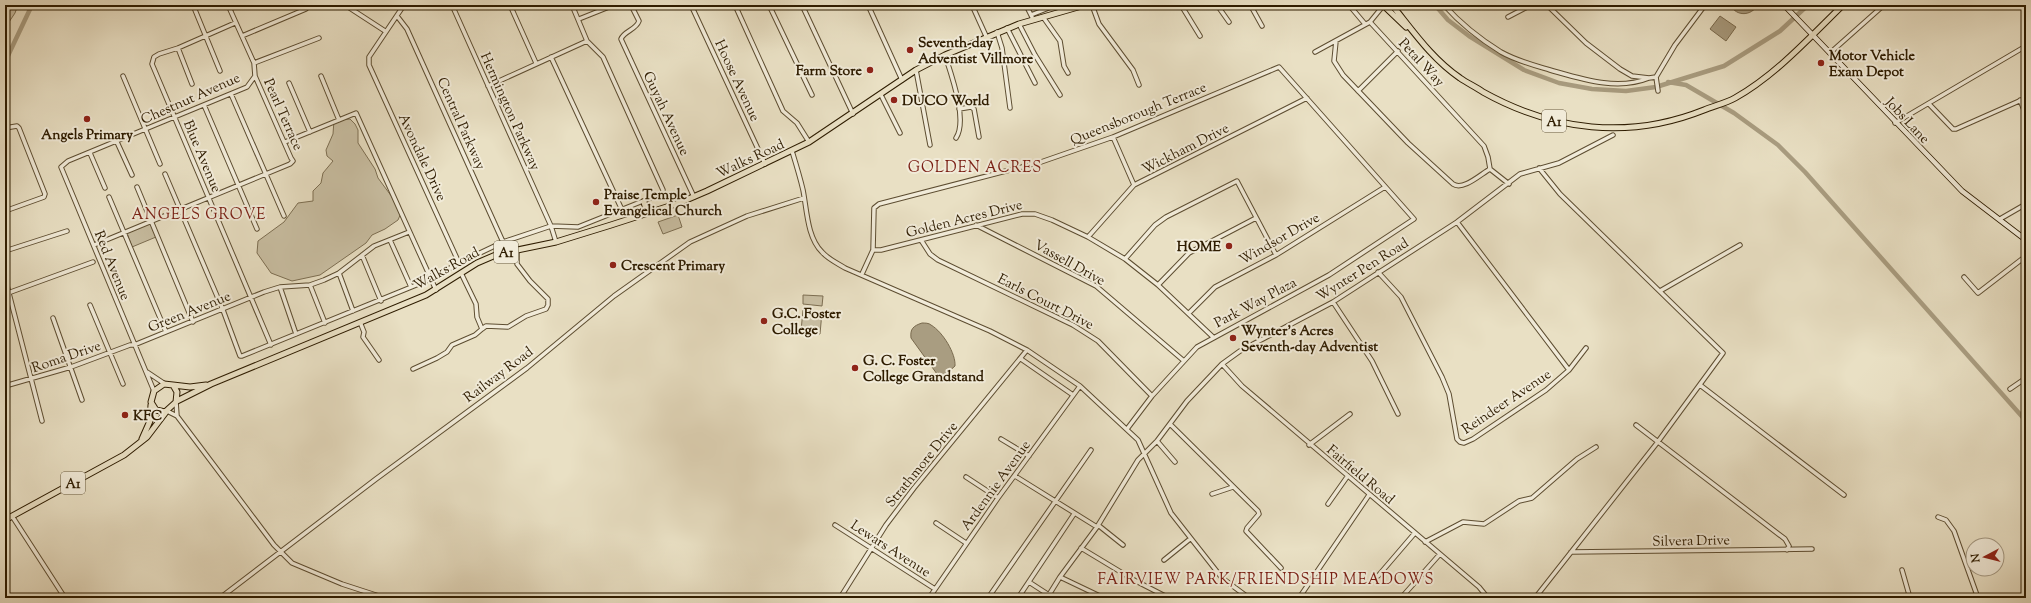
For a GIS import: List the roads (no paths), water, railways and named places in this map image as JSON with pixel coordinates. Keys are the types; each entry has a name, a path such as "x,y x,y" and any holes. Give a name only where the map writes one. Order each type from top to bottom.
{"main road":[{"name":"Walks Road","path":"176,402 211,384 436,290 477,263 498,254 556,242 694,197 809,142 853,114 916,70 945,55 986,36 1019,24 1032,17 1043,17 1085,5"},
{"name":"A1","path":"1383,5 1417,37"},
{"name":"A1","path":"1392,5 1433,55 1460,78 1512,107 1534,116 1558,122 1616,129 1638,128 1684,118 1734,98 1757,83 1813,35 1843,5"},
{"path":"644,202 647,213"},
{"path":"166,384 173,385 177,389 176,402 167,411 156,410 151,404 154,391 166,384"},
{"name":"Walks Road","path":"173,385 190,387 211,384"},
{"name":"A1","path":"139,444 150,421 151,404"},
{"name":"A1","path":"5,520 112,463 139,444 159,424 167,411"}],"street":[{"path":"193,5 220,71"},
{"path":"229,7 238,5"},
{"path":"345,5 385,31 404,5"},
{"name":"Hermington Parkway","path":"452,5 551,226 556,242"},
{"path":"510,5 536,64"},
{"path":"165,174 240,356 431,279 459,263 503,242 551,226 578,227 644,202 663,193 603,57 587,41 572,5"},
{"path":"578,19 614,5"},
{"path":"632,6 638,5"},
{"name":"Hoose Avenue","path":"691,5 765,164"},
{"path":"735,5 783,111 797,123 809,142"},
{"path":"769,5 812,96"},
{"path":"802,5 853,114"},
{"path":"868,5 902,80"},
{"path":"972,5 986,36"},
{"path":"1026,5 1032,17 1056,5"},
{"path":"1092,5 1099,24 1133,70 1139,85"},
{"path":"1181,5 1200,36"},
{"path":"1217,5 1229,22"},
{"path":"1248,5 1252,8 1262,26"},
{"path":"1349,5 1365,24"},
{"path":"1315,52 1370,22 1383,5"},
{"path":"1444,5 1471,31 1522,63 1586,81 1612,84 1639,82 1649,78"},
{"path":"1508,17 1531,5"},
{"path":"1658,91 1656,78 1675,45 1705,5"},
{"name":"Jobs Lane","path":"1784,5 1895,123 1962,191 2026,240"},
{"path":"1830,53 1884,5"},
{"name":"Guyah Avenue","path":"632,6 639,22 637,26 621,39 694,197"},
{"path":"1548,6 1586,43 1620,69 1632,76 1656,78"},
{"name":"Chestnut Avenue","path":"61,167 68,162 247,87 255,76 254,63 229,7"},
{"path":"242,36 306,9"},
{"name":"Central Parkway","path":"397,16 407,29 503,242"},
{"path":"1043,17 1060,41 1064,66 1068,74"},
{"name":"Petal Way","path":"1370,22 1484,146 1490,169"},
{"name":"Blue Avenue","path":"235,23 178,48 159,54 154,57 152,64 271,344"},
{"path":"1019,24 1035,55 1060,95"},
{"path":"1007,28 1035,83"},
{"name":"Avondale Drive","path":"385,31 368,60 459,263"},
{"path":"997,32 1002,48 1010,108"},
{"path":"254,63 319,38"},
{"path":"488,86 587,41"},
{"path":"1336,41 1333,55 1336,67 1408,143 1456,186 1462,186 1490,169 1510,184"},
{"path":"1895,123 2026,46"},
{"path":"178,48 192,84"},
{"path":"1358,91 1398,51"},
{"path":"945,55 959,109 960,131 956,138"},
{"path":"551,57 622,210"},
{"name":"Queensborough Terrace","path":"862,274 873,250 874,210 879,204 1041,162 1113,137 1279,67 1414,219"},
{"path":"916,70 930,144"},
{"path":"124,76 160,164"},
{"name":"Pearl Terrace","path":"255,76 293,161 290,164 266,173"},
{"path":"322,76 339,120"},
{"path":"289,83 310,132"},
{"path":"231,94 284,216"},
{"path":"881,95 900,134"},
{"name":"Wickham Drive","path":"1088,237 1134,185 1307,98"},
{"path":"1929,104 1952,129 1956,129 2026,98"},
{"path":"2020,100 2026,114"},
{"path":"204,105 257,229"},
{"path":"959,109 971,107 974,109 979,137"},
{"path":"285,142 356,112 436,290"},
{"path":"5,128 17,126 19,128 45,194 44,197 5,211"},
{"name":"Wynter Pen Road","path":"1048,596 1097,526 1145,451 1157,441 1171,425 1187,401 1222,364 1240,351 1333,302 1457,222 1510,184 1520,174 1558,163 1613,135"},
{"path":"1113,137 1134,185"},
{"path":"117,142 132,175"},
{"path":"792,151 812,233 821,252 832,261 1027,350 1080,386 1138,440 1145,451 1171,513 1190,540 1222,578 1249,598"},
{"path":"90,153 105,188"},
{"name":"Red Avenue","path":"61,167 154,391"},
{"path":"1535,598 1657,443 1723,353 1560,194 1539,168"},
{"path":"94,245 266,173"},
{"path":"1125,259 1155,225 1237,181 1276,255"},
{"path":"137,187 193,322"},
{"name":"Windsor Drive","path":"1189,313 1215,287 1276,255 1385,187"},
{"path":"109,197 166,332"},
{"name":"Railway Road","path":"220,598 395,464 526,368 614,296 690,242 747,216 804,198"},
{"path":"2000,219 2026,204"},
{"name":"Golden Acres Drive","path":"873,250 881,250 1028,213 1052,220 1088,237 1125,259 1158,285 1213,337"},
{"path":"1158,285 1189,253 1256,218"},
{"name":"Park Way Plaza","path":"1127,429 1152,396 1197,347 1329,275 1414,219"},
{"name":"Reindeer Avenue","path":"1378,272 1401,297 1442,377 1449,394 1455,431 1460,442 1464,443 1473,439 1546,390 1569,370 1457,222"},
{"name":"Vassell Drive","path":"976,225 1096,286 1184,361"},
{"path":"5,251 67,231"},
{"name":"Green Avenue","path":"134,345 280,287 310,285 338,273 374,246 409,232"},
{"path":"390,240 411,287"},
{"name":"Earls Court Drive","path":"920,240 930,254 938,260 1073,325 1098,341 1152,396"},
{"path":"1660,291 1740,245"},
{"path":"413,369 437,358 447,352 452,345 475,335 486,326 508,327 526,316 546,308 548,305 548,300 530,281 517,264 517,249"},
{"path":"362,255 381,300"},
{"path":"1964,277 1978,293 2026,256"},
{"path":"8,293 93,262"},
{"path":"338,273 353,311"},
{"path":"462,273 476,304 477,317 482,329"},
{"path":"5,278 30,380 42,421"},
{"path":"310,285 325,323"},
{"path":"280,287 296,334"},
{"path":"1333,302 1372,361 1398,414"},
{"path":"90,304 123,384"},
{"path":"53,318 82,400"},
{"path":"360,322 364,332 363,337 378,360"},
{"name":"Roma Drive","path":"5,386 71,367 110,352 134,345"},
{"path":"1569,370 1586,348"},
{"name":"Strathmore Drive","path":"840,598 872,548 914,488 1027,350"},
{"path":"1021,359 1073,395"},
{"name":"Fairfield Road","path":"1222,364 1242,386 1414,534 1479,587 1488,598"},
{"path":"146,371 166,384"},
{"path":"2010,389 2026,378"},
{"path":"1700,385 1844,495"},
{"name":"Ardennie Avenue","path":"929,598 998,498 1080,386"},
{"path":"176,402 177,416"},
{"path":"167,411 177,416 280,552 292,563 342,584 385,598"},
{"path":"1309,444 1350,414"},
{"path":"1171,425 1258,511 1259,514 1246,528 1246,531 1281,568"},
{"path":"1636,425 1657,443 1785,539 1789,546 1787,550"},
{"path":"1001,439 1029,456"},
{"path":"1157,441 1175,462"},
{"path":"1425,542 1463,522 1484,524 1519,501 1532,498 1577,459 1596,447"},
{"path":"988,598 1091,450"},
{"path":"1015,476 1074,514 1097,526 1123,545"},
{"path":"1328,504 1347,477"},
{"path":"966,478 998,498"},
{"path":"1212,494 1233,487"},
{"path":"1300,598 1369,495"},
{"path":"1018,598 1074,514"},
{"path":"12,516 65,598"},
{"path":"1938,517 1946,520 1954,531 1978,598"},
{"path":"936,523 966,543"},
{"name":"Lewars Avenue","path":"835,525 935,589"},
{"path":"1378,576 1414,534"},
{"path":"1164,560 1190,540"},
{"path":"1081,548 1134,580 1169,598"},
{"name":"Silvera Drive","path":"1571,552 1812,549"},
{"path":"1401,598 1440,554"},
{"path":"1902,570 1910,598"},
{"path":"1060,577 1104,598"},
{"path":"1029,582 1048,596"}],"waterway":[{"path":"5,62 32,5"},
{"path":"1435,5 1448,20 1469,36 1524,70 1559,83 1592,89 1626,91 1656,87 1724,66 1780,31 1808,5"},
{"path":"1668,82 1686,85 1734,113 1778,145 1805,172 2026,421"}],"place":[{"name":"Seventh-day Adventist Villmore","path":"910,50"},
{"name":"Motor Vehicle Exam Depot","path":"1821,63"},
{"name":"Farm Store","path":"870,70"},
{"name":"DUCO World","path":"894,100"},
{"name":"Angels Primary","path":"87,119"},
{"name":"Praise Temple Evangelical Church","path":"596,202"},
{"name":"HOME","path":"1229,246"},
{"name":"Crescent Primary","path":"613,265"},
{"name":"G.C. Foster College","path":"764,321"},
{"name":"Wynter's Acres Seventh-day Adventist","path":"1233,338"},
{"name":"G. C. Foster College Grandstand","path":"855,368"},
{"name":"KFC","path":"125,415"}],"district":[{"name":"GOLDEN ACRES","path":"975,167"},
{"name":"ANGELS GROVE","path":"199,214"},
{"name":"FAIRVIEW PARK/FRIENDSHIP MEADOWS","path":"1266,579"}]}
